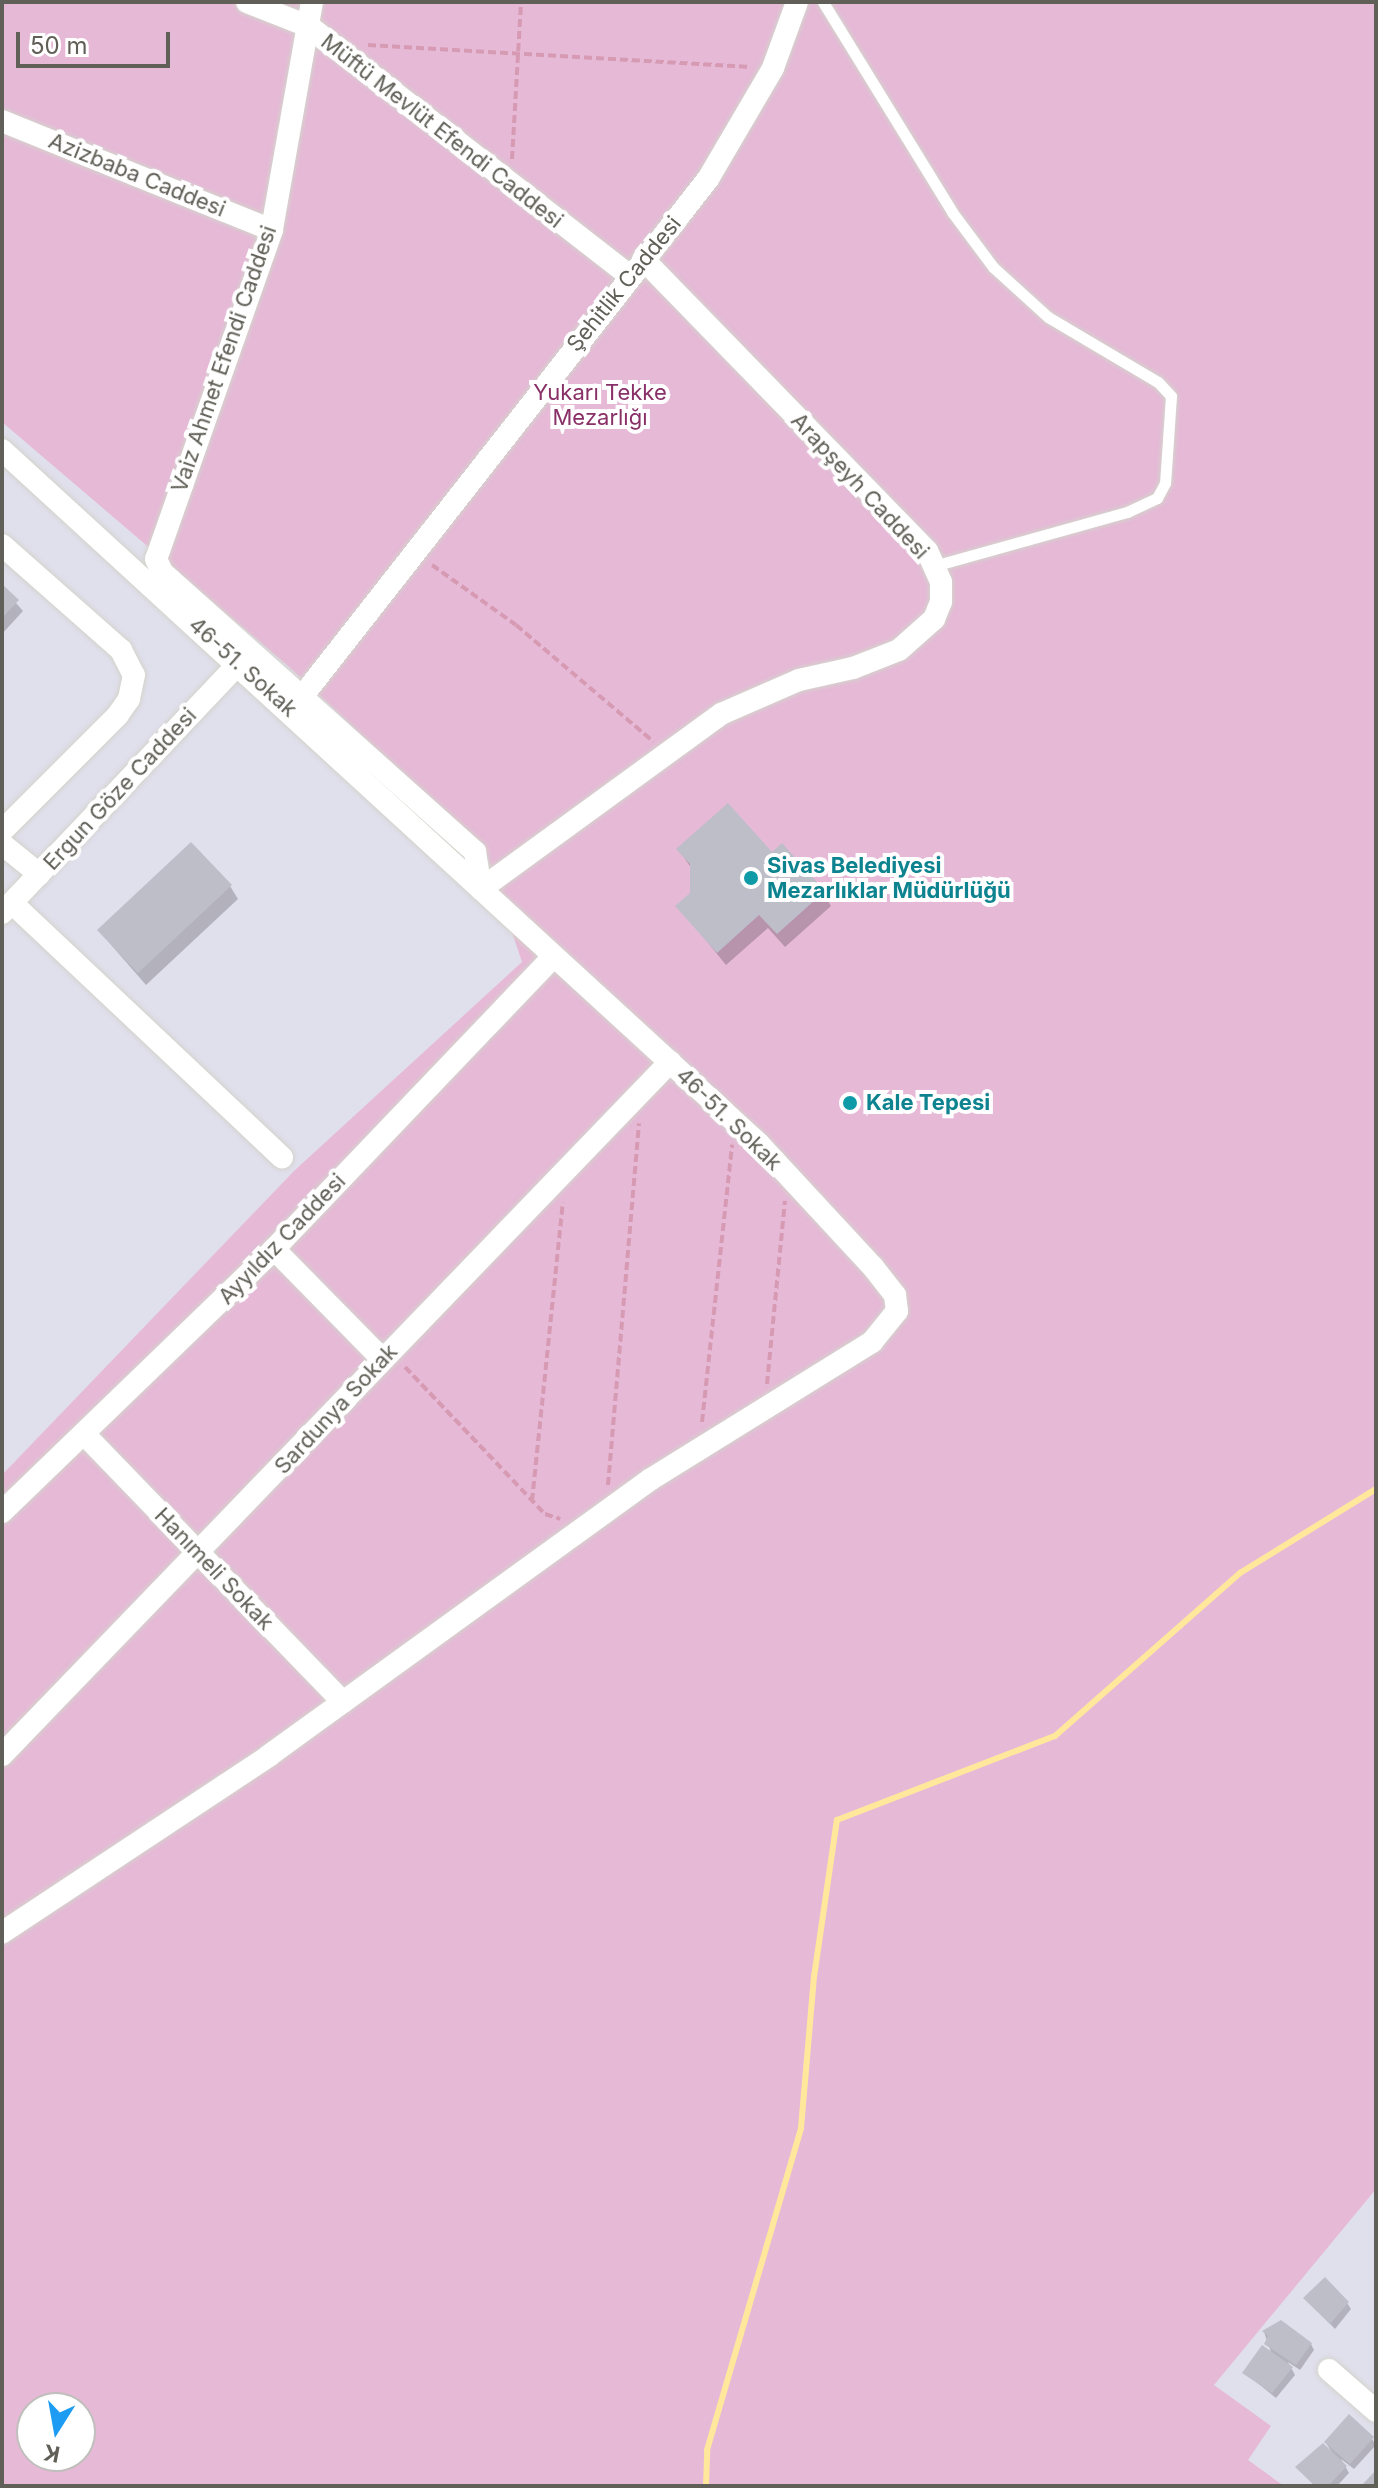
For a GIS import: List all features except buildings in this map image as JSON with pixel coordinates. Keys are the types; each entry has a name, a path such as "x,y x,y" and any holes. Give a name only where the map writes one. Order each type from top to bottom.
{"street":[{"name":"Müftü Mevlüt Efendi Caddesi","path":"247,2 310,27 510,188 636,267"},
{"name":"Vaiz Ahmet Efendi Caddesi","path":"162,572 156,559 160,540 272,230 312,2"},
{"name":"Şehitlik Caddesi","path":"301,698 413,551 708,179 773,68 797,2"},
{"name":"Azizbaba Caddesi","path":"2,121 272,230"},
{"name":"Arapşeyh Caddesi","path":"481,889 721,714 799,680 853,668 899,650 934,619 941,582 927,551 636,267"},
{"name":"46-51. Sokak","path":"2,450 735,1122 788,1175 895,1295 897,1311 883,1334 764,1406"},
{"path":"2,545 121,650 134,675 129,699 118,715 2,831"},
{"name":"46-51. Sokak","path":"162,572 475,852 481,889"},
{"name":"Ergun Göze Caddesi","path":"7,908 238,664"},
{"path":"2,844 39,874"},
{"path":"7,908 282,1157"},
{"name":"Ayyıldız Caddesi","path":"2,1512 86,1436 274,1249 553,957"},
{"name":"Sardunya Sokak","path":"2,1755 200,1555 386,1355 670,1062"},
{"path":"274,1249 386,1355"},
{"path":"2,1933 111,1864 343,1702 599,1516 764,1406"},
{"name":"Hanımeli Sokak","path":"86,1436 343,1702"},
{"path":"1329,2370 1376,2411"}],"lane":[{"path":"823,2 952,212 993,267 1048,317 1158,382 1171,396 1165,483 1157,498 1127,512 934,566"}],"path":[{"path":"510,188 521,2"},
{"path":"331,43 773,68"},
{"path":"413,551 516,625 667,754"},
{"path":"386,1355 552,1518 599,1516 642,1091"},
{"path":"699,1448 735,1122"},
{"path":"532,1501 566,1169"},
{"path":"764,1406 788,1175"}],"green space":[{"name":"Yukarı Tekke Mezarlığı","path":"2,2 1376,2 1376,2189 1214,2385 1271,2426 1248,2460 1284,2486 2,2486 2,1475 294,1171 522,962 485,851 289,667 2,422"}],"waterway":[{"path":"706,2486 707,2450 801,2128 814,1977 837,1820 1055,1736 1240,1573 1376,1489"}],"place":[{"name":"Sivas Belediyesi Mezarlıklar Müdürlüğü","path":"751,878"},
{"name":"Kale Tepesi","path":"850,1103"}]}
